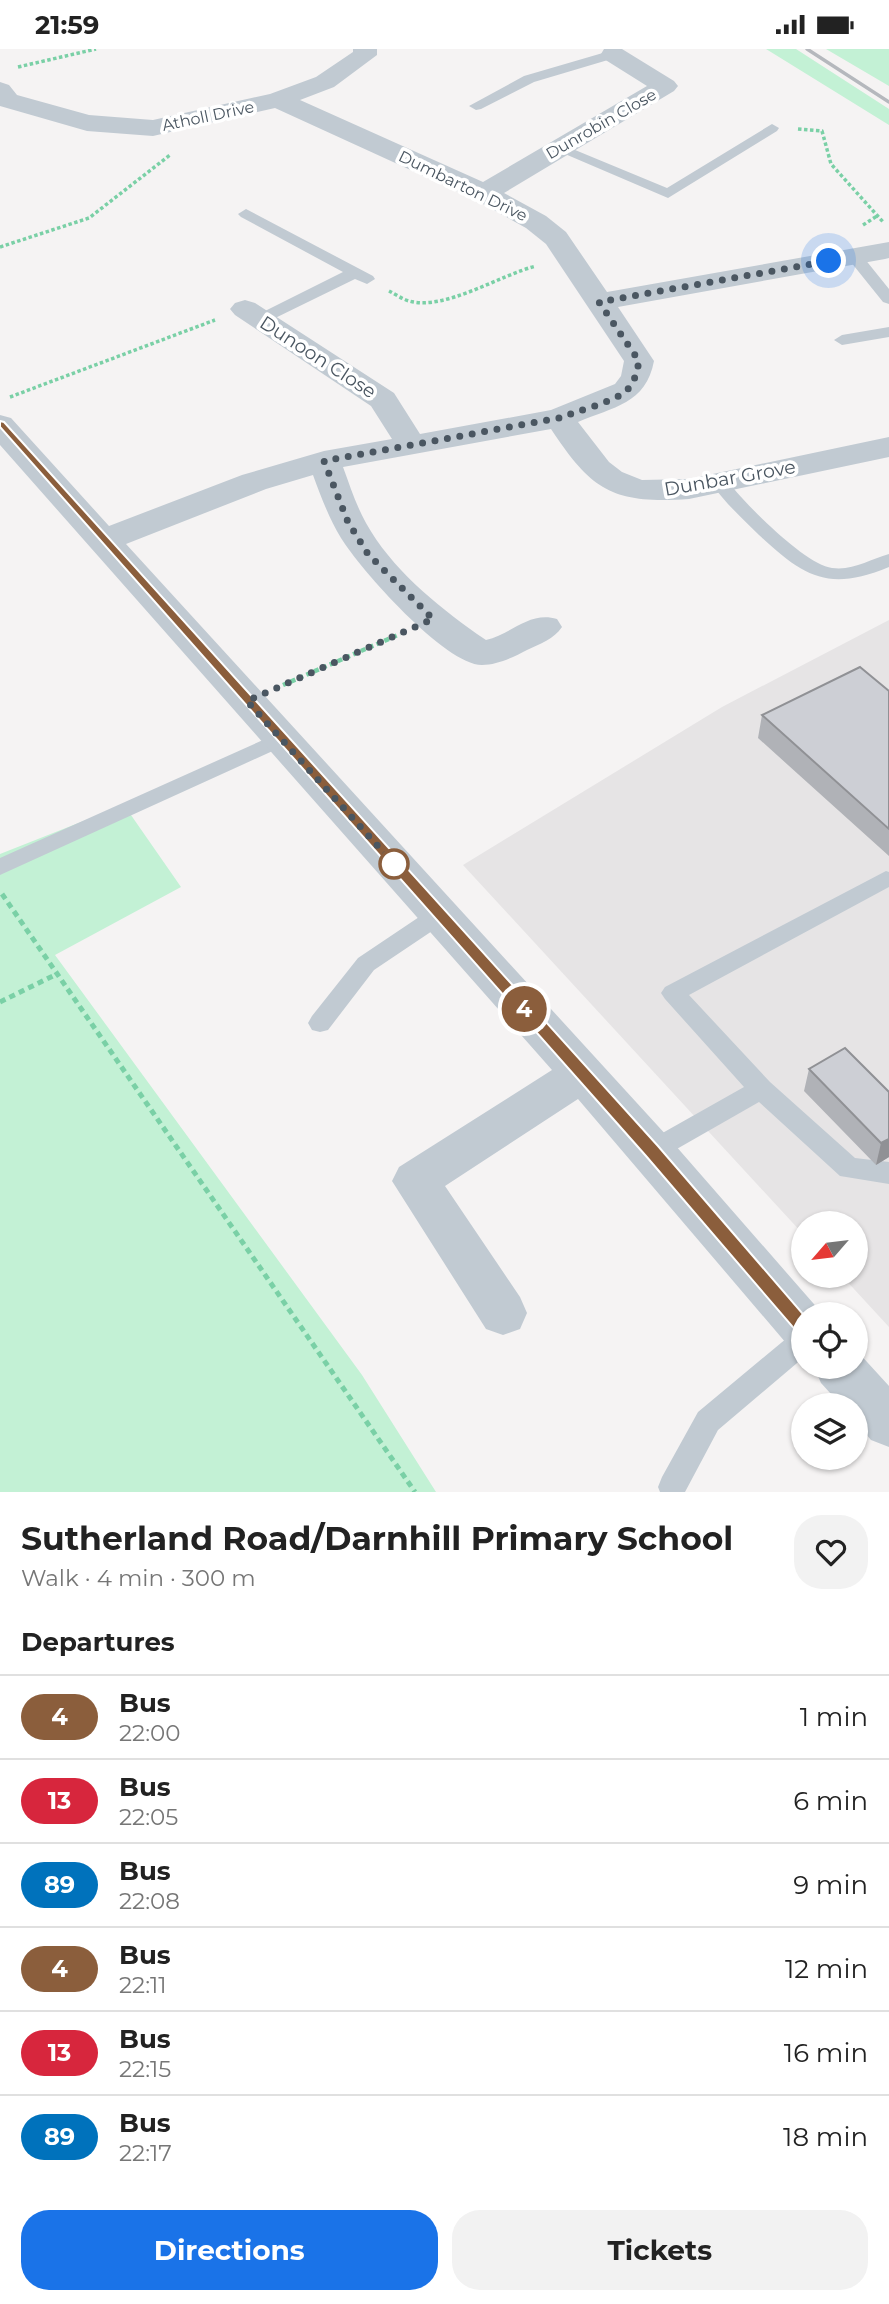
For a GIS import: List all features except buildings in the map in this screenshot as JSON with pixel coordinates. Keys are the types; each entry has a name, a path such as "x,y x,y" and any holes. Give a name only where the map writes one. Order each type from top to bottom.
{"street":[{"name":"Atholl Drive","path":"6,79 8,100 87,123 153,128 278,100 325,82 365,55 365,49"},
{"name":"Dunrobin Close","path":"484,193 665,86 613,54"},
{"name":"Dumbarton Drive","path":"104,540 254,482 324,461 559,418 626,391 636,376 639,361 556,238 536,222 484,193 278,100"},
{"path":"599,302 854,256 878,230"},
{"name":"Dunoon Close","path":"253,314 383,400 411,444"},
{"name":"Dunbar Grove","path":"559,418 590,464 606,478 630,487 657,492 889,447"},
{"path":"0,425 652,1151 791,1313"},
{"path":"324,461 348,522 368,554 455,639 481,653 501,649 544,627"},
{"path":"503,1313 415,1181 582,1074"},
{"path":"850,1379 889,1423"}],"lane":[{"path":"476,106 529,79 613,54"},
{"path":"558,148 668,194 772,128"},
{"path":"246,214 360,276"},
{"path":"854,256 889,299"},
{"path":"253,314 360,276"},
{"path":"842,340 889,332"},
{"path":"719,482 729,497 801,565 821,573 844,575 866,571 889,560"},
{"path":"0,867 281,739"},
{"path":"886,879 673,993 761,1089 849,1168 889,1173"},
{"path":"320,1023 366,964 439,915"},
{"path":"652,1151 761,1089"},
{"path":"672,1487 708,1420 791,1352"}],"path":[{"path":"6,79 96,49"},
{"path":"0,247 89,218 181,146 193,120"},
{"path":"772,128 822,131 831,164 878,230"},
{"path":"360,276 411,302 439,300 517,269 571,260"},
{"path":"0,400 253,314"},
{"path":"247,701 433,619"},
{"path":"0,891 415,1492"},
{"path":"0,1002 57,974"}],"shaded area":[{"path":"889,620 889,1327 853,1288 868,1288 868,1211 791,1211 791,1221 463,865 722,707"}],"green space":[{"path":"766,49 796,49 889,109 889,125"},
{"path":"826,49 889,49 889,86"},
{"path":"124,805 181,887 55,955 362,1375 436,1492 0,1492 0,854"}],"railway":[{"path":"807,49 889,102"}],"bus line":[{"name":"4","path":"0,425 652,1151 791,1313"}],"route":[{"path":"394,864 247,701 433,619 368,554 348,522 324,461 559,418 589,407 626,391 636,376 639,361 599,302 829,261"}]}
